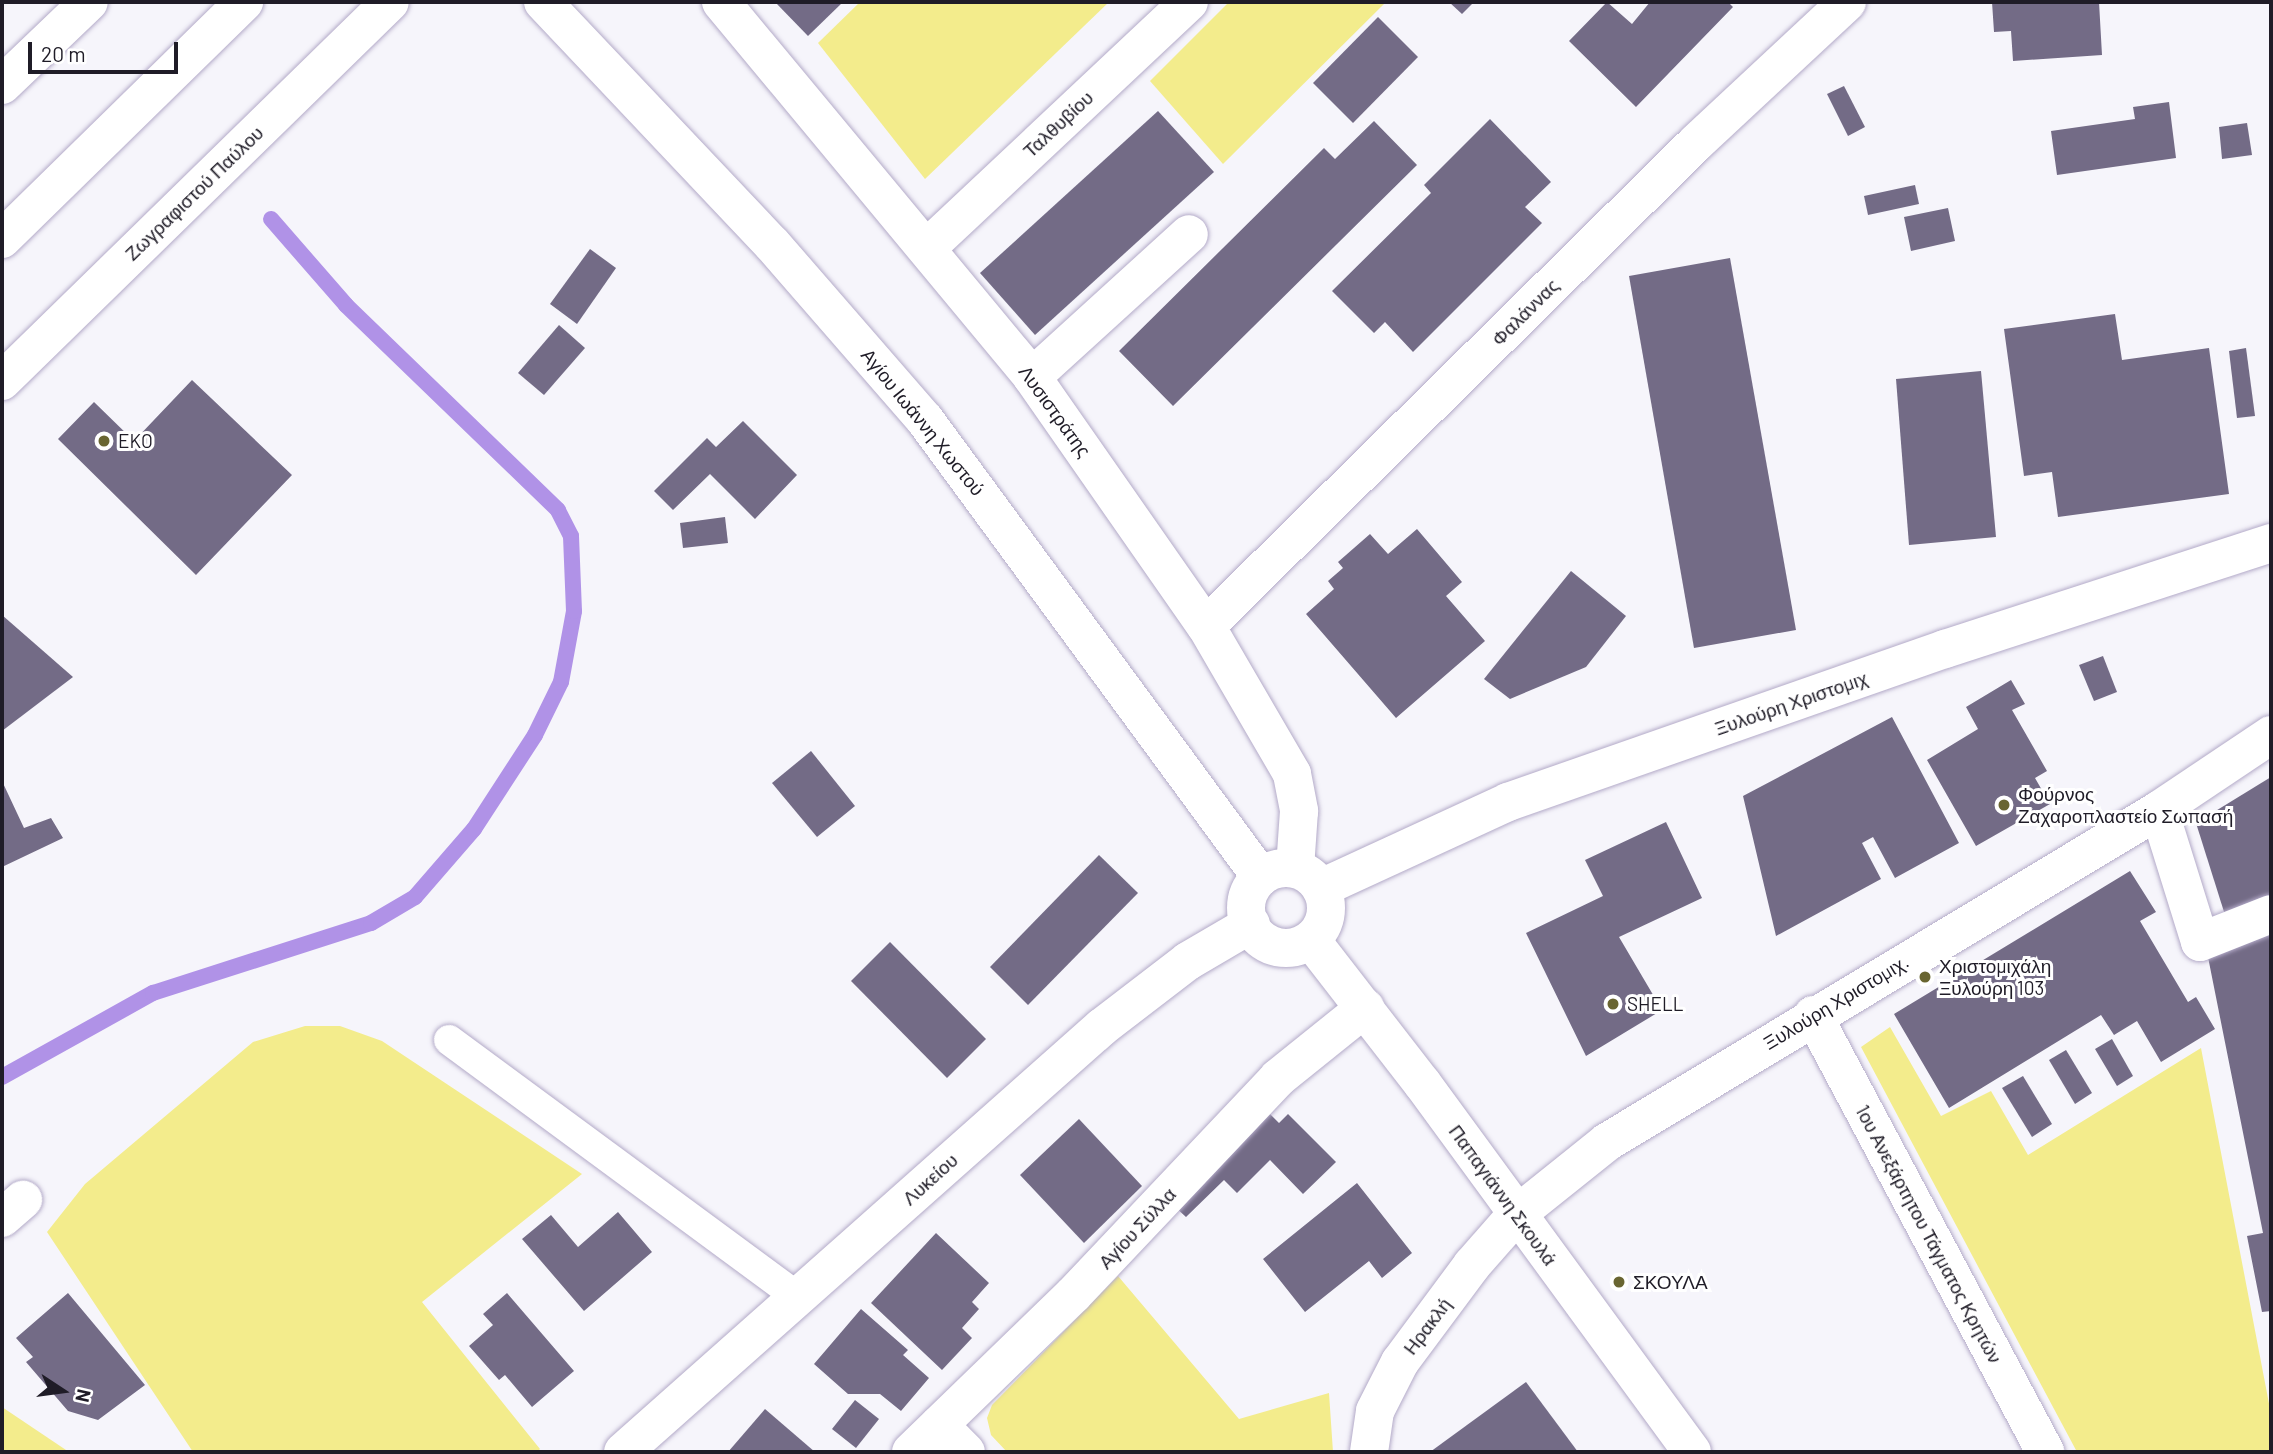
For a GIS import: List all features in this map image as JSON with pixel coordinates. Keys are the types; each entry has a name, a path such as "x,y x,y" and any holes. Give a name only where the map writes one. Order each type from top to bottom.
{"main road":[{"path":"2,85 89,2"},
{"path":"2,239 244,2"},
{"name":"Αγίου Ιωάννη Χωστού","path":"544,2 762,234 925,420 1292,877"},
{"name":"Λυσιστράτης","path":"721,2 928,247 1031,377 1206,626 1292,774 1299,811 1292,877"},
{"name":"Ταλθυβίου","path":"928,247 1189,2"},
{"name":"Φαλάννας","path":"1206,626 1697,142 1847,2"},
{"name":"Ζωγραφιστού Παύλου","path":"2,382 388,4"},
{"path":"1031,377 1189,234"},
{"name":"Ξυλούρη Χριστομιχ","path":"1292,877 1945,649 2271,543"},
{"name":"Ξυλούρη Χριστομιχ.","path":"1516,1215 1607,1142 1813,1015 2159,810 2271,734"},
{"path":"2159,810 2200,942 2271,914"},
{"path":"1292,877 1326,914 1311,940 1289,948 1275,947 1263,940 1251,924 1246,903 1292,877"},
{"name":"Λυκείου","path":"623,1452 1102,1027 1188,961 1251,924"},
{"name":"Παπαγιάννη Σκουλά","path":"1311,940 1365,1008 1692,1452"},
{"name":"Αγίου Σύλλα","path":"911,1452 1073,1295 1278,1078 1365,1008"},
{"name":"1ου Ανεξάρτητου Τάγματος Κρητών","path":"1813,1015 2045,1452"},
{"name":"Ηρακλή","path":"1369,1452 1375,1411 1400,1362 1472,1265 1516,1215"},
{"path":"939,1425 966,1452"}],"lane":[{"path":"449,1040 797,1297"}],"shaded area":[{"path":"860,2 1109,2 925,179 818,43"},
{"path":"1229,2 1386,2 1223,164 1150,81"},
{"path":"305,1026 340,1026 382,1041 582,1174 422,1302 540,1449 537,1452 193,1452 47,1232 85,1184 253,1042"},
{"path":"1890,1027 1941,1116 1991,1091 2028,1155 2201,1048 2271,1414 2271,1452 2077,1452 1861,1047"},
{"path":"1118,1276 1239,1419 1329,1393 1333,1452 1007,1452 991,1435 987,1418 992,1405"},
{"path":"2,1407 69,1452 2,1452"}],"building":[{"path":"775,2 843,2 808,36"},
{"path":"1449,2 1474,2 1462,14"},
{"path":"1607,2 1632,24 1650,2 1728,2 1733,7 1636,107 1569,41"},
{"path":"1992,2 2099,2 2102,55 2013,61 2011,31 1994,32"},
{"path":"1378,17 1418,57 1353,123 1313,83"},
{"path":"1844,86 1865,127 1848,136 1827,94"},
{"path":"2169,102 2176,158 2057,175 2051,131 2135,119 2133,107"},
{"path":"1158,111 1214,172 1035,335 980,273"},
{"path":"1490,119 1551,182 1525,207 1542,223 1413,352 1385,322 1374,333 1332,291 1431,193 1424,185"},
{"path":"1374,121 1417,165 1173,406 1119,351 1324,148 1335,159"},
{"path":"2247,123 2252,155 2222,159 2219,127"},
{"path":"1915,185 1919,204 1868,215 1864,196"},
{"path":"1948,208 1955,241 1911,251 1904,217"},
{"path":"590,249 616,268 577,324 550,304"},
{"path":"1730,258 1796,630 1694,648 1629,276"},
{"path":"2115,314 2122,360 2209,348 2229,494 2058,517 2052,472 2024,476 2004,329"},
{"path":"559,325 585,348 544,395 518,373"},
{"path":"2246,348 2255,416 2237,418 2229,351"},
{"path":"1981,371 1996,537 1909,545 1896,379"},
{"path":"192,380 292,475 196,575 58,439 94,402 134,441"},
{"path":"743,421 797,475 755,519 710,474 673,510 654,491 707,438 716,447"},
{"path":"725,517 728,543 683,548 680,523"},
{"path":"1417,529 1462,582 1446,596 1485,641 1396,718 1306,614 1334,589 1328,581 1343,568 1338,562 1370,534 1388,554"},
{"path":"1571,571 1626,616 1586,667 1510,699 1484,679"},
{"path":"2,615 73,677 2,731"},
{"path":"2103,656 2117,692 2094,701 2079,665"},
{"path":"2011,680 2025,704 2012,710 2047,771 2035,778 2050,804 1976,846 1927,760 1978,729 1966,707"},
{"path":"1892,717 1959,843 1895,878 1873,837 1862,843 1881,879 1776,936 1743,796"},
{"path":"811,751 855,806 817,837 772,783"},
{"path":"2271,777 2271,901 2225,915 2196,823"},
{"path":"2,781 24,828 51,818 63,838 2,867"},
{"path":"1666,822 1702,898 1619,937 1662,1010 1586,1056 1526,933 1603,896 1585,860"},
{"path":"1099,855 1138,893 1028,1005 990,967"},
{"path":"2130,871 2156,912 2140,921 2188,1002 2196,997 2215,1029 2161,1062 2137,1021 2114,1035 2101,1015 1949,1108 1894,1014"},
{"path":"2271,934 2271,1311 2262,1312 2247,1236 2263,1233 2206,947"},
{"path":"890,942 986,1039 947,1078 851,981"},
{"path":"2112,1039 2133,1076 2117,1086 2095,1049"},
{"path":"2066,1050 2092,1093 2075,1104 2049,1060"},
{"path":"2023,1076 2052,1124 2032,1137 2002,1088"},
{"path":"1267,1111 1279,1123 1288,1114 1336,1162 1303,1194 1270,1160 1237,1193 1224,1180 1186,1217 1173,1205"},
{"path":"1079,1119 1142,1186 1084,1243 1020,1175"},
{"path":"1357,1183 1412,1253 1382,1278 1369,1261 1305,1312 1263,1259"},
{"path":"618,1212 652,1252 584,1311 522,1239 551,1215 578,1247"},
{"path":"936,1233 989,1283 972,1302 979,1309 962,1328 972,1338 942,1370 871,1303"},
{"path":"68,1293 145,1385 98,1420 68,1411 26,1362 33,1357 16,1338"},
{"path":"507,1293 574,1371 532,1407 505,1375 499,1380 469,1346 493,1325 483,1314"},
{"path":"861,1309 908,1350 903,1355 929,1378 901,1411 880,1394 848,1394 814,1364"},
{"path":"1526,1382 1578,1452 1430,1452"},
{"path":"855,1400 879,1419 856,1448 832,1429"},
{"path":"765,1409 815,1452 728,1452"}],"waterway":[{"path":"2,1077 153,993 371,923 415,897 474,829 535,735 561,682 574,611 571,536 558,510 346,305 271,219"}],"place":[{"name":"EKO","path":"104,441"},
{"name":"Φούρνος Ζαχαροπλαστείο Σωπασή","path":"2004,805"},
{"name":"Χριστομιχάλη Ξυλούρη 103","path":"1925,977"},
{"name":"SHELL","path":"1613,1004"},
{"name":"ΣΚΟΥΛΑ","path":"1619,1282"}]}
